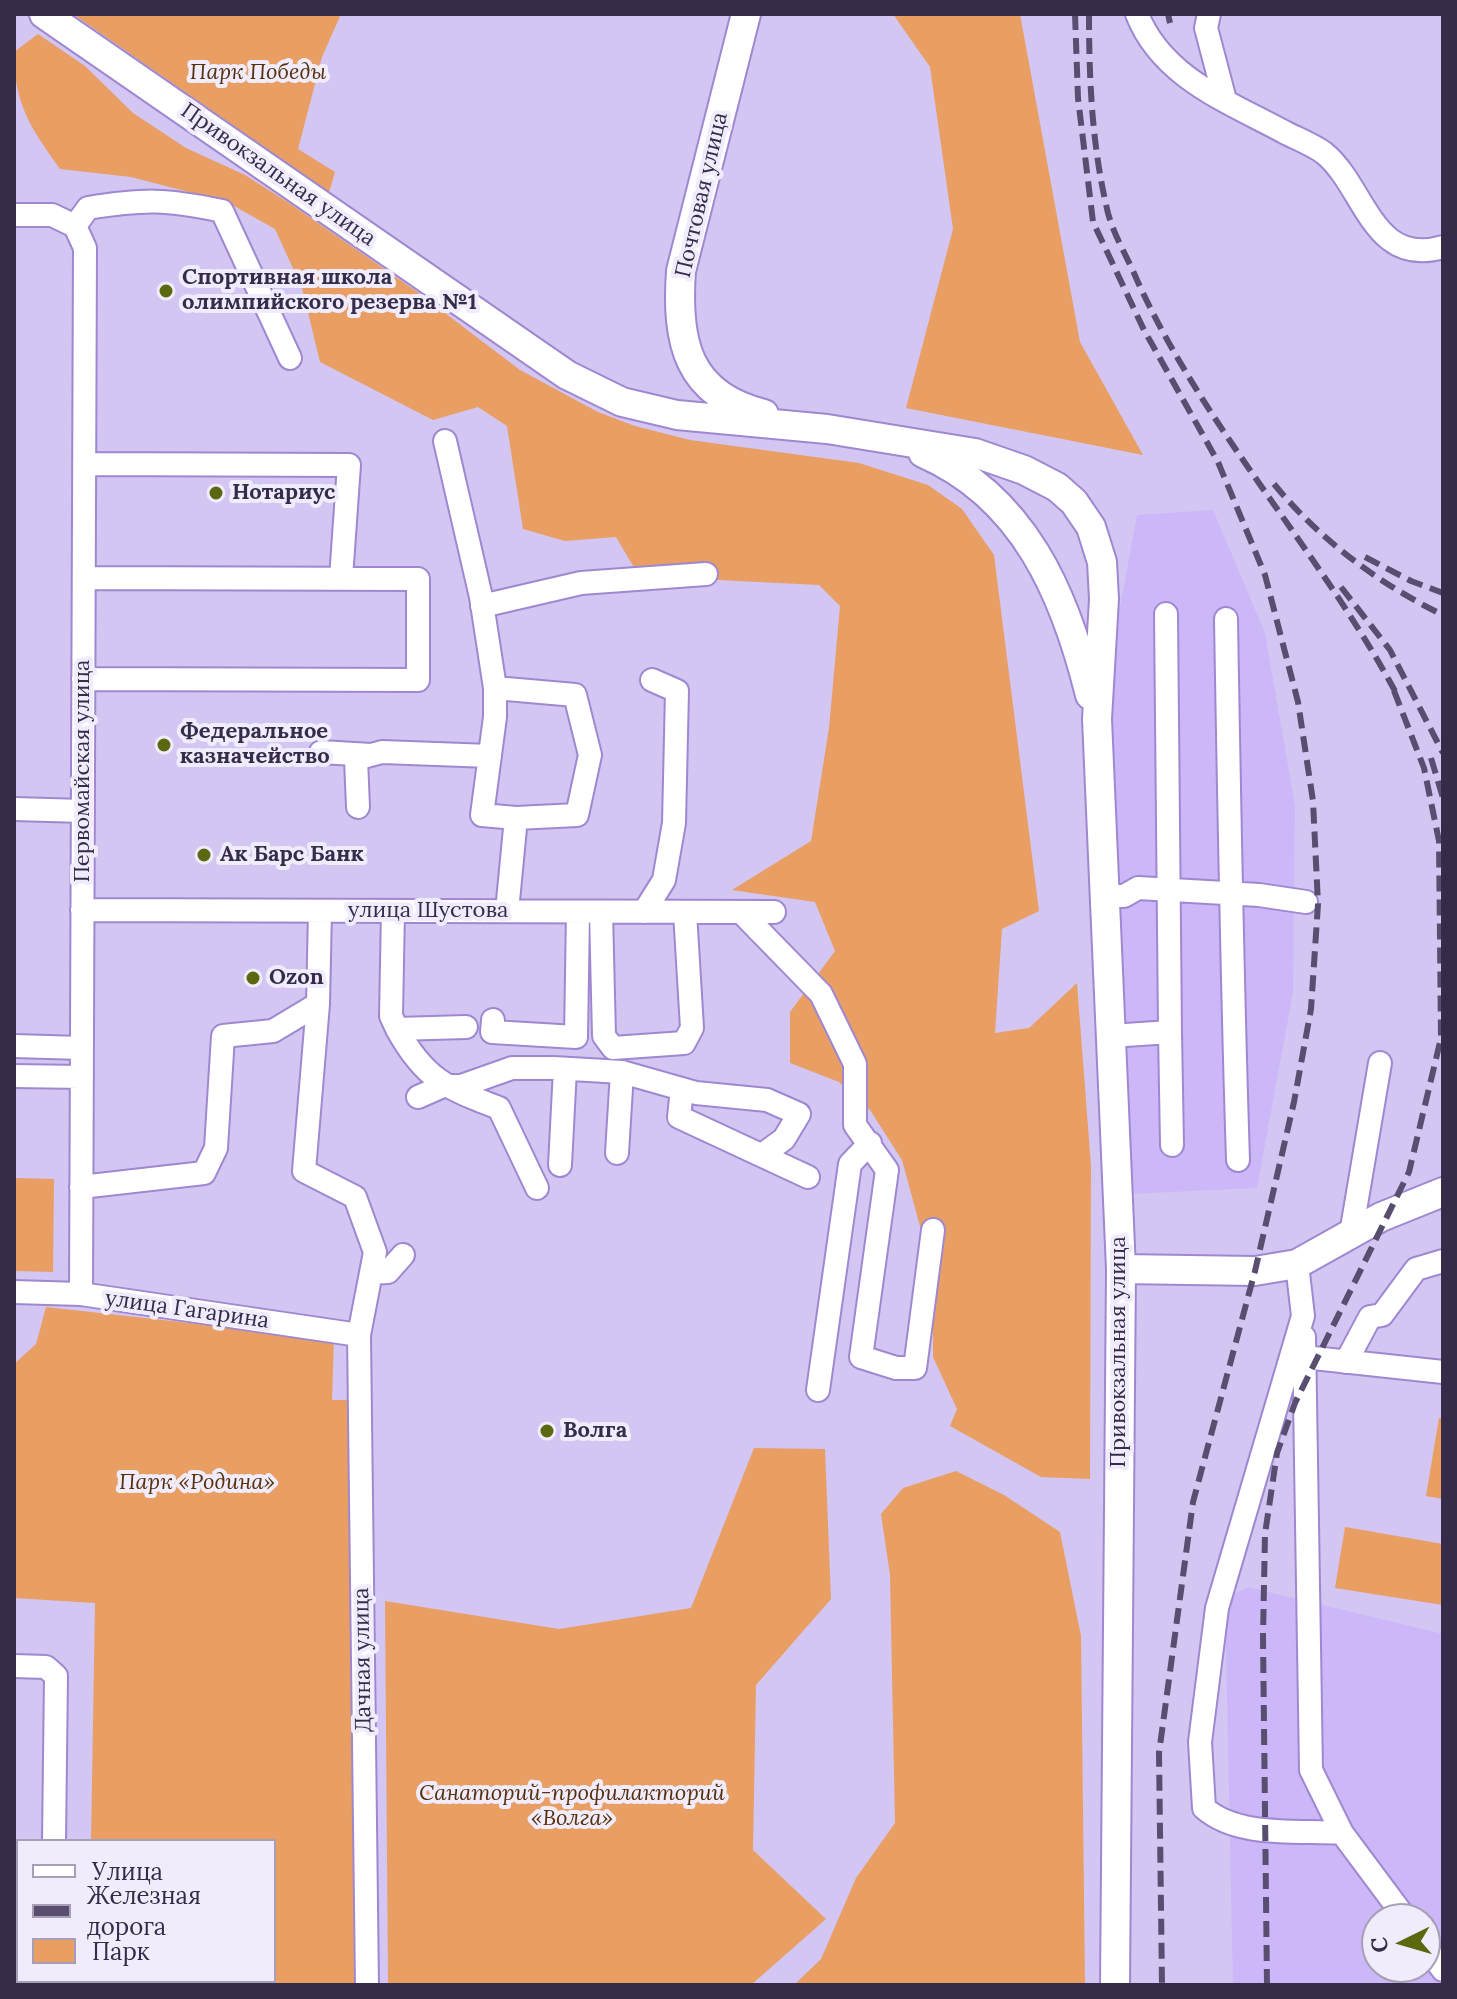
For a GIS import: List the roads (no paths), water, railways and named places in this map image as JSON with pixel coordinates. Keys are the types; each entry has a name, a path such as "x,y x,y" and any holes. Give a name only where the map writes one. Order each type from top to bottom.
{"main road":[{"name":"Привокзальная улица","path":"44,14 567,375 622,402 677,415 827,429"},
{"name":"Почтовая улица","path":"746,14 681,271 678,315 688,359 707,387 742,409 827,429"},
{"path":"827,429 975,453 1024,470 1057,487 1074,502 1091,527 1102,562 1104,599 1097,719"},
{"path":"889,439 970,477 1002,506 1036,553 1057,595 1078,646 1097,719"},
{"name":"Привокзальная улица","path":"1097,719 1121,1269 1115,1985"},
{"path":"1121,1269 1255,1271 1297,1264 1351,1234 1443,1192"}],"street":[{"path":"1137,14 1147,39 1172,69 1325,154 1386,239 1426,252 1443,247"},
{"path":"1209,14 1206,28 1225,100"},
{"path":"14,215 52,215 75,226 88,208 167,199 222,211 290,358"},
{"name":"Первомайская улица","path":"75,226 85,248 81,1294"},
{"path":"445,441 482,606 495,688 482,815 516,818 577,815 590,755 575,695 495,688"},
{"path":"84,464 349,465 341,578"},
{"path":"482,606 581,583 706,574"},
{"path":"83,679 418,680 418,579 84,578"},
{"path":"1166,614 1172,1145"},
{"path":"1226,619 1232,844 1229,894 1238,1160"},
{"path":"644,912 664,880 674,823 677,691 652,680"},
{"path":"321,752 371,755"},
{"path":"358,807 356,759 382,752 490,756"},
{"path":"14,809 83,811"},
{"path":"507,911 516,818"},
{"path":"1105,896 1124,896 1138,888 1306,902"},
{"name":"улица Шустова","path":"82,910 774,912"},
{"path":"81,1187 204,1173 216,1148 223,1036 273,1031 318,1004 320,911"},
{"path":"393,911 391,1016 397,1029 410,1053 443,1086 499,1108 537,1188"},
{"path":"493,1020 492,1032 576,1037 578,912"},
{"path":"601,912 604,1036 613,1048 684,1043 692,1028 685,912"},
{"path":"741,912 821,994 855,1064 855,1125 887,1170 861,1357 896,1368 915,1368 933,1230"},
{"name":"Дачная улица","path":"318,1004 304,1171 355,1197 375,1252 359,1335 367,1985"},
{"path":"397,1029 466,1027"},
{"path":"1111,1036 1170,1032"},
{"path":"14,1046 82,1048"},
{"path":"1351,1234 1380,1063"},
{"path":"418,1097 443,1086 461,1086 512,1068 622,1072 682,1089 767,1100 799,1114 784,1139 762,1155"},
{"path":"560,1165 565,1069"},
{"path":"617,1153 622,1072"},
{"path":"14,1076 82,1077"},
{"path":"682,1089 679,1117 808,1177"},
{"path":"818,1390 850,1164 870,1143"},
{"path":"371,1273 388,1272 403,1255"},
{"path":"1346,1362 1370,1317 1382,1315 1416,1269 1443,1261"},
{"path":"1297,1264 1303,1316 1311,1770 1342,1833 1394,1903"},
{"name":"улица Гагарина","path":"14,1292 81,1294 359,1335"},
{"path":"1303,1316 1217,1608 1200,1742 1204,1808 1219,1821 1244,1827 1342,1833"},
{"path":"1304,1357 1443,1372"},
{"path":"14,1666 46,1667 56,1676 54,1839"},
{"path":"14,1985 23,1985"}],"railway":[{"path":"1075,14 1078,98 1093,222 1144,330 1218,462 1265,575 1298,702 1313,801 1318,904 1311,1009 1294,1102 1255,1271 1193,1502 1159,1753 1162,1985"},
{"path":"1089,14 1095,139 1108,213 1117,239 1164,334 1195,387 1332,588 1395,691"},
{"path":"1168,14 1170,23"},
{"path":"1274,484 1310,523 1351,558 1396,589 1443,615"},
{"path":"1365,557 1411,581 1443,593"},
{"path":"1341,587 1390,650 1443,753"},
{"path":"1267,1985 1263,1637 1265,1534 1277,1453 1295,1403 1409,1172 1441,1038 1439,841 1424,768 1391,683"},
{"path":"1431,758 1443,798"}],"place":[{"name":"Спортивная школа олимпийского резерва №1","path":"166,291"},
{"name":"Нотариус","path":"216,493"},
{"name":"Федеральное казначейство","path":"164,745"},
{"name":"Ак Барс Банк","path":"204,855"},
{"name":"Ozon","path":"253,978"},
{"name":"Волга","path":"547,1431"}],"park label":[{"name":"Парк Победы","path":"258,73"},
{"name":"Парк «Родина»","path":"197,1483"},
{"name":"Санаторий-профилакторий «Волга»","path":"572,1806"}]}
